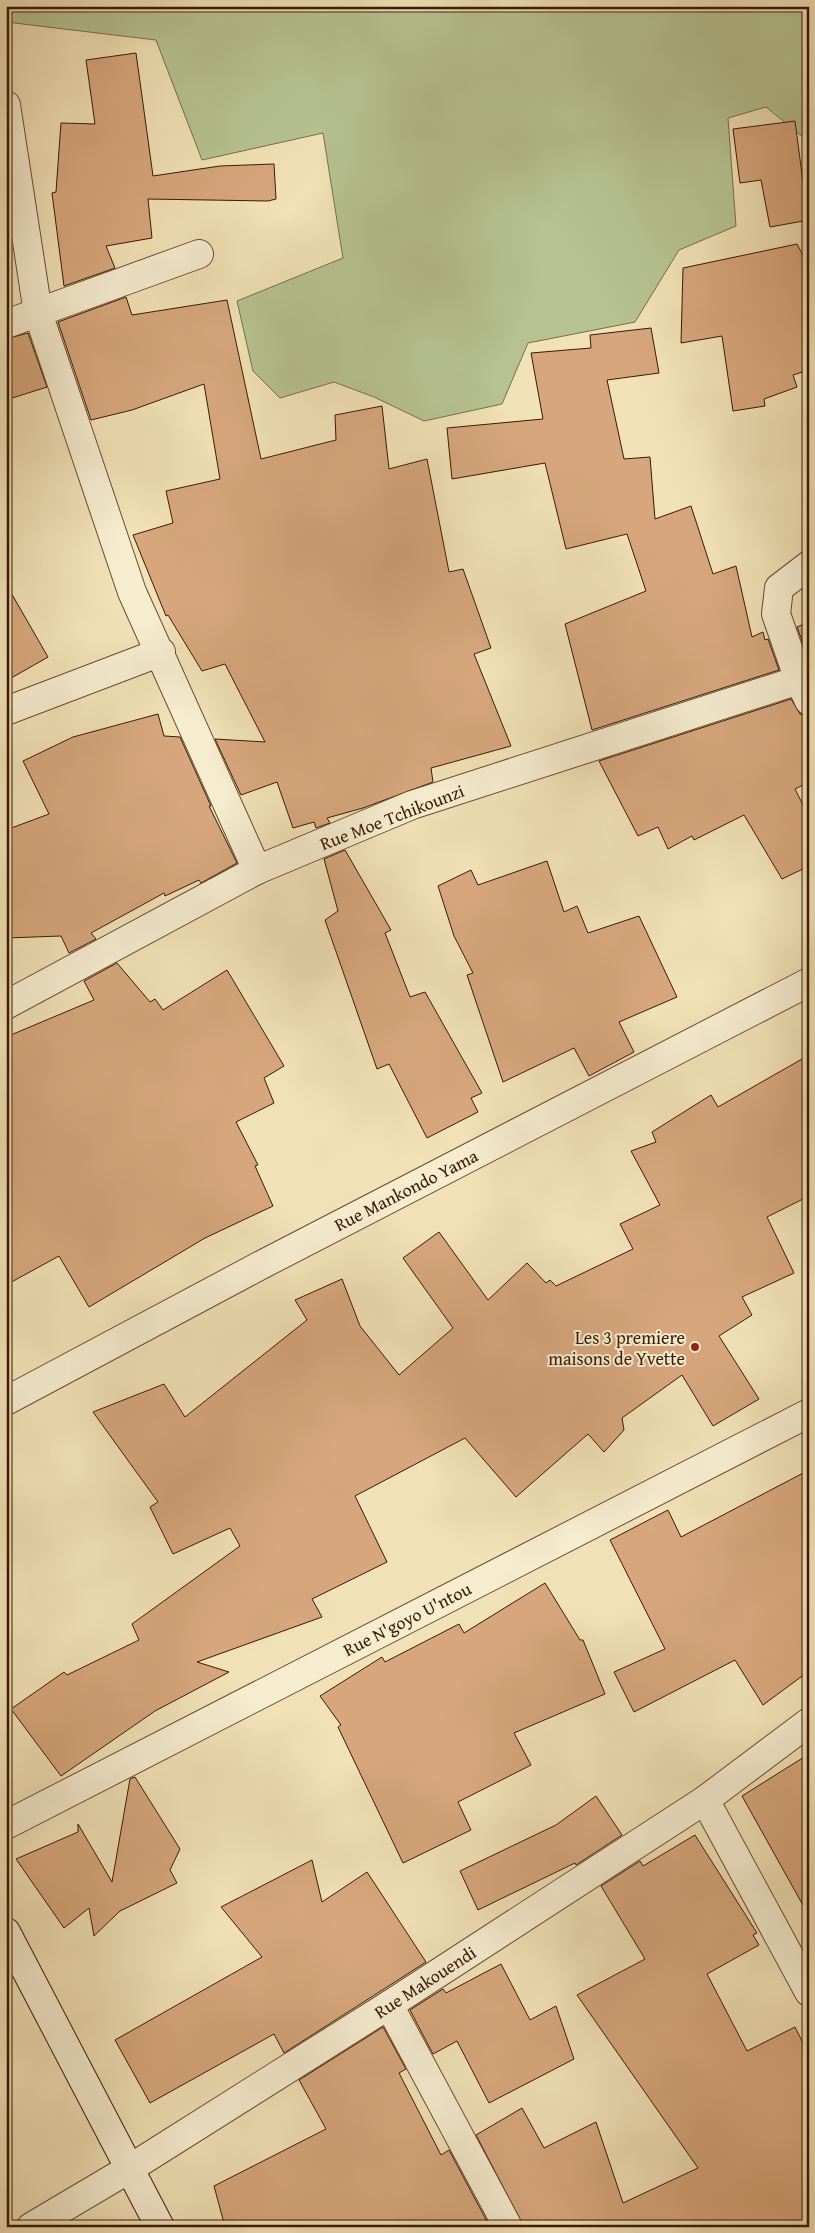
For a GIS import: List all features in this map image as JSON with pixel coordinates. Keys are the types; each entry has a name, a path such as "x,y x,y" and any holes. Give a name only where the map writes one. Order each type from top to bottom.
{"street":[{"path":"6,105 38,313 132,592 161,652 257,870"},
{"path":"6,324 199,254"},
{"path":"804,690 776,614 779,588 809,565"},
{"path":"6,711 161,652"},
{"name":"Rue Moe Tchikounzi","path":"6,1005 257,870 412,805 804,690"},
{"name":"Rue Mankondo Yama","path":"6,1401 272,1259 809,982"},
{"name":"Rue N'goyo U'ntou","path":"6,1825 809,1413"},
{"name":"Rue Makouendi","path":"31,2227 129,2169 389,2005 705,1800 809,1722"},
{"path":"705,1800 809,1992"},
{"path":"6,1932 160,2227"},
{"path":"389,2005 508,2227"}],"green space":[{"path":"6,6 809,6 809,142 766,107 728,118 736,226 679,250 635,322 528,343 502,404 424,421 374,397 334,382 280,398 253,371 237,301 343,258 323,133 202,160 156,40 6,22"}],"building":[{"path":"136,53 153,176 220,166 274,164 276,199 268,201 148,199 152,238 106,246 115,268 64,286 52,193 56,192 61,123 95,124 86,60"},
{"path":"795,121 803,182 809,181 809,220 770,227 761,180 740,183 733,129"},
{"path":"797,244 809,267 809,370 793,375 797,387 764,399 765,406 733,411 722,336 681,343 683,268"},
{"path":"126,297 132,315 227,300 261,459 336,440 335,415 382,406 389,469 427,459 449,572 463,569 491,648 474,654 511,746 431,768 433,782 363,808 327,818 330,823 316,828 314,822 293,828 277,782 241,795 215,739 265,742 225,664 202,671 168,615 166,616 133,535 173,523 166,491 220,479 204,384 132,410 91,420 58,322"},
{"path":"651,328 659,373 607,380 624,459 650,457 655,519 691,506 713,574 736,566 752,637 763,632 765,640 768,639 779,670 592,730 565,624 646,591 627,534 566,549 545,463 452,479 447,428 543,419 531,353 591,348 590,335"},
{"path":"28,333 47,387 6,400 6,339"},
{"path":"6,584 48,657 6,681"},
{"path":"809,622 809,660 797,627"},
{"path":"791,699 800,714 809,716 809,782 795,789 809,817 809,866 782,879 744,815 694,840 692,836 668,849 658,827 638,836 599,761"},
{"path":"158,714 164,736 180,737 211,806 209,806 237,863 201,883 199,880 165,896 164,893 91,933 96,939 69,953 61,936 6,938 6,830 49,814 23,761 73,737"},
{"path":"345,850 391,930 385,933 410,997 425,992 482,1093 471,1098 478,1112 427,1138 389,1064 377,1069 325,920 338,911 324,859"},
{"path":"547,861 564,912 577,906 588,933 639,916 677,997 619,1022 634,1052 589,1076 574,1048 503,1082 467,975 473,973 454,936 438,886 471,870 478,885"},
{"path":"117,963 150,1002 155,999 163,1010 227,970 284,1066 264,1078 274,1103 236,1122 258,1165 255,1166 273,1206 205,1238 89,1307 59,1256 6,1285 6,1037 94,1000 84,981"},
{"path":"809,1055 809,1196 767,1217 794,1273 742,1297 752,1315 719,1336 759,1399 713,1426 682,1375 622,1418 624,1430 604,1452 588,1434 516,1497 465,1438 355,1496 387,1562 312,1599 322,1617 197,1662 229,1672 155,1711 61,1776 11,1709 64,1672 67,1675 139,1640 132,1624 240,1546 230,1528 173,1554 150,1507 158,1502 93,1412 164,1384 185,1417 307,1320 295,1300 342,1279 360,1326 399,1375 453,1328 403,1258 439,1232 488,1300 527,1263 546,1283 550,1280 556,1286 633,1249 620,1224 660,1205 631,1151 656,1142 652,1132 711,1095 718,1107"},
{"path":"809,1470 809,1671 763,1705 735,1660 634,1712 614,1672 665,1649 610,1540 668,1510 681,1537"},
{"path":"545,1583 580,1640 583,1640 605,1694 514,1733 531,1765 458,1802 471,1830 403,1863 338,1727 341,1725 320,1696 382,1657 385,1662 459,1624 464,1633"},
{"path":"809,1754 809,1916 742,1796"},
{"path":"135,1777 180,1849 170,1870 177,1883 120,1911 94,1936 89,1908 64,1928 16,1859 78,1832 78,1824 112,1882 130,1779"},
{"path":"596,1796 622,1835 576,1865 575,1863 478,1910 460,1871 556,1825"},
{"path":"695,1835 757,1933 753,1935 759,1945 707,1974 747,2051 795,2027 809,2055 809,2227 524,2227 476,2135 522,2108 544,2148 596,2122 623,2203 698,2168 577,1995 645,1959 601,1886 640,1861 643,1866"},
{"path":"312,1860 322,1902 367,1872 426,1962 284,2053 274,2034 150,2103 115,2040 262,1957 221,1907"},
{"path":"501,1964 530,2020 556,2006 574,2059 489,2103 457,2041 433,2054 410,2010 443,1989 446,1993"},
{"path":"383,2027 406,2069 399,2073 441,2155 449,2150 490,2227 225,2227 214,2186 326,2129 299,2080"}],"place":[{"name":"Les 3 premiere maisons de Yvette","path":"695,1347"}]}
